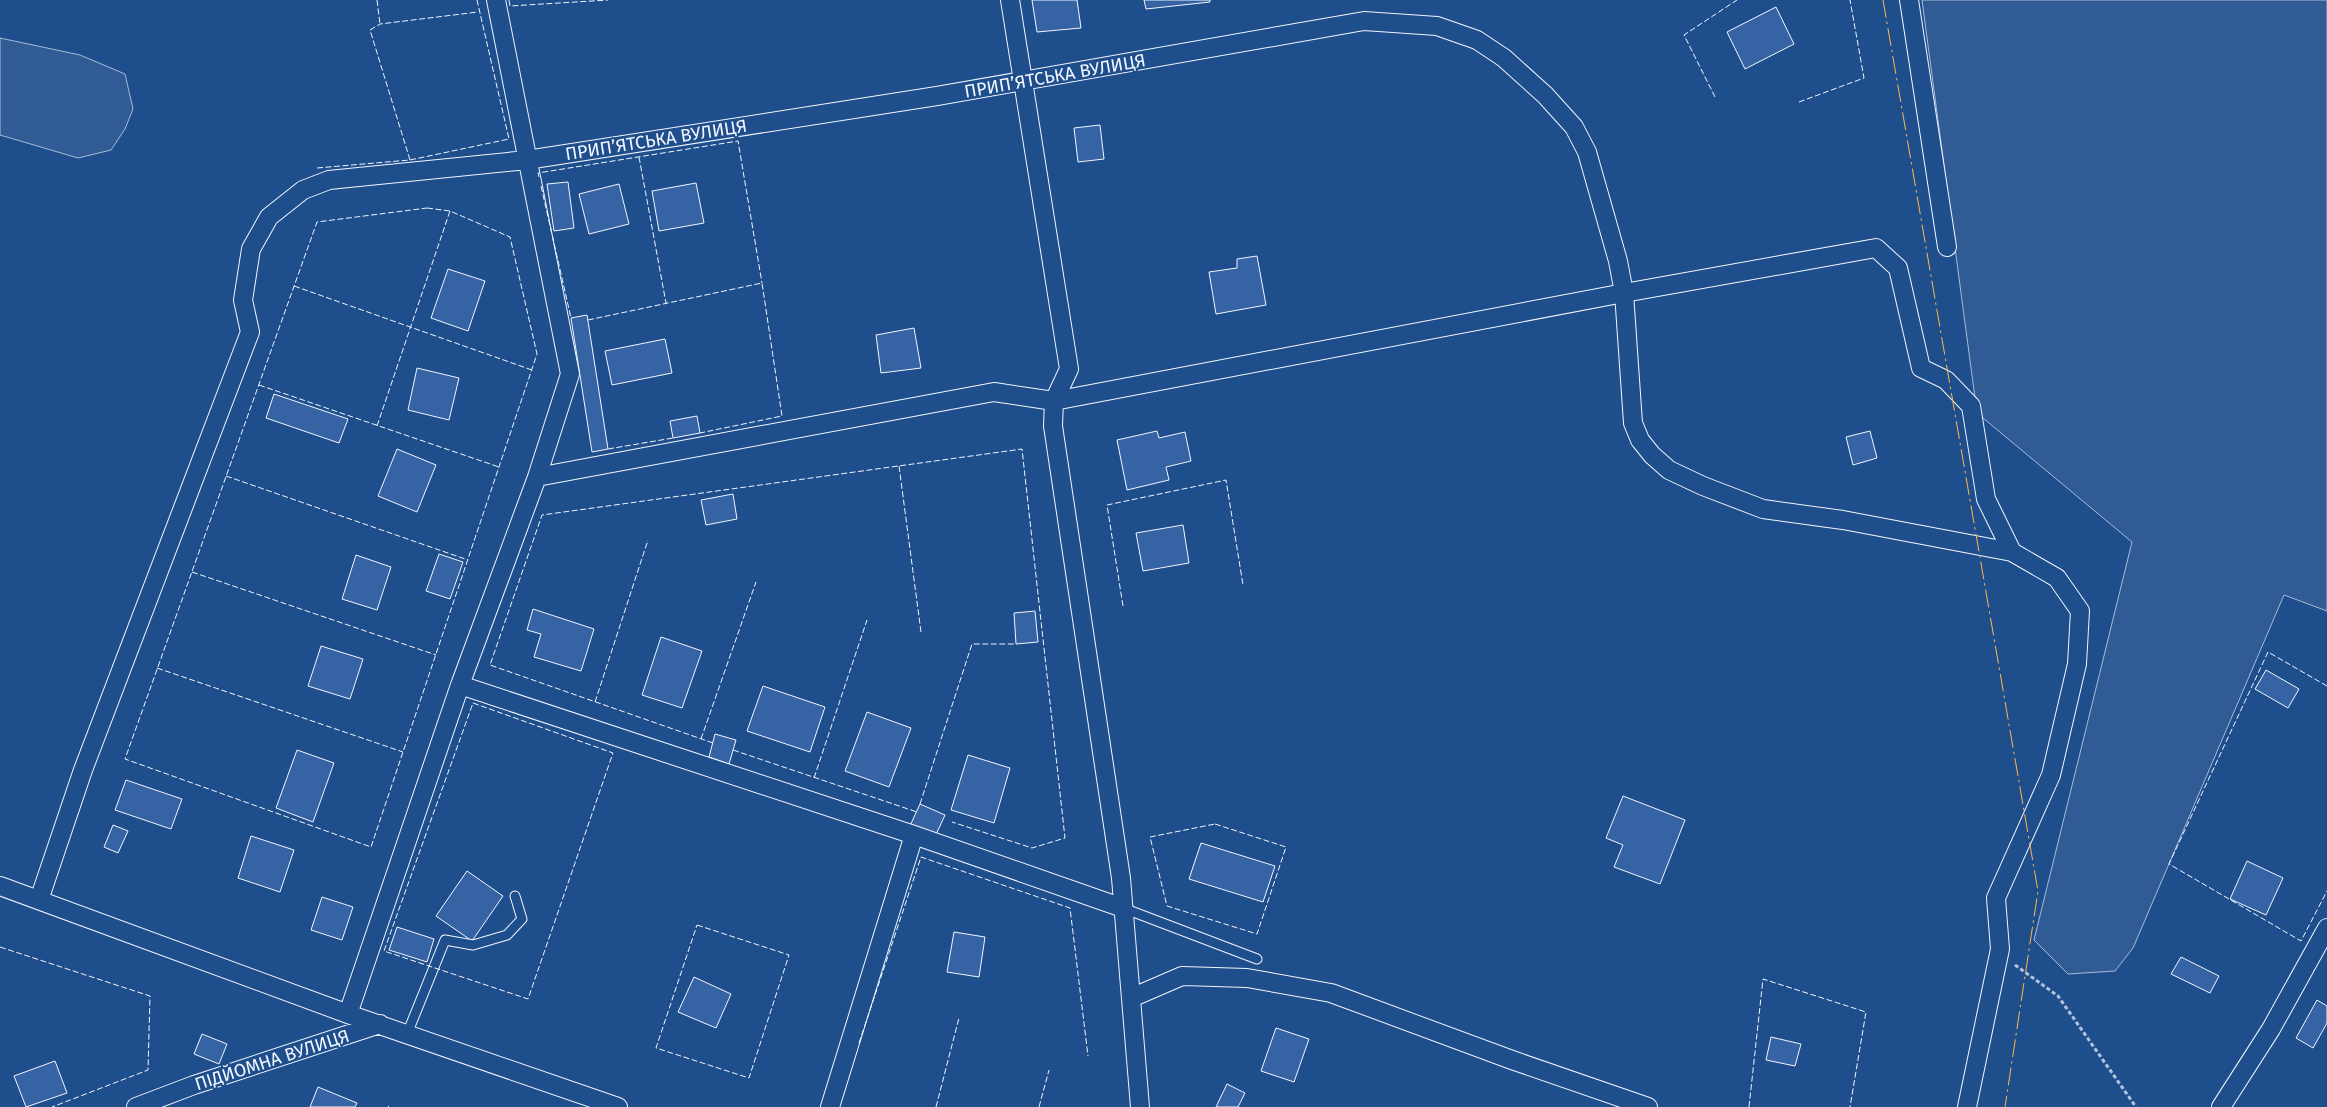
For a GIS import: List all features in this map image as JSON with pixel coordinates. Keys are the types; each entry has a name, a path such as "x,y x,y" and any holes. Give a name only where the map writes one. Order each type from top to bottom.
{"street":[{"path":"348,1014 460,685 537,477 570,374 496,0"},
{"path":"1010,0 1069,369 1054,401 1053,426 1121,878 1140,1107"},
{"path":"1909,0 1947,247"},
{"name":"ПРИП’ЯТСЬКА ВУЛИЦЯ","path":"38,900 83,770 250,332 243,300 251,249 269,217 303,190 329,180 527,160 1024,82 1364,21 1437,26 1477,40 1504,58 1545,95 1574,126 1587,152 1618,261 1624,293 1633,423 1640,440 1669,470 1703,486 1763,509 1842,520 2012,552"},
{"path":"537,477 994,392 1054,401 1624,293 1876,248 1898,268 1920,368 1946,380 1971,406 1986,499 2012,552 2057,578 2080,611 2077,664 2050,775 1996,898 2000,949 1967,1107"},
{"path":"460,685 914,835 1123,908"},
{"path":"830,1107 914,835"},
{"path":"0,886 348,1014 618,1107"},
{"path":"2221,1107 2271,1029 2327,928"},
{"path":"1131,998 1182,976 1247,978 1331,992 1512,1060 1648,1107"},
{"name":"ПІДЙОМНА ВУЛИЦЯ","path":"136,1107 194,1084 380,1024"}],"lane":[{"path":"407,1034 445,940 473,945 507,935 522,919 515,896"},
{"path":"1123,908 1257,959"}],"path":[{"path":"2000,949 2013,964 2058,996 2136,1107"}],"shaded area":[{"path":"1922,0 2327,0 2327,611 2284,595 2133,948 2115,971 2068,974 2034,940 2132,542 1977,413"},
{"path":"0,38 80,55 125,74 133,109 125,129 111,150 78,158 0,135"}],"building":[{"path":"1032,0 1077,0 1081,28 1037,32"},
{"path":"1144,0 1210,0 1210,2 1146,9"},
{"path":"1776,7 1794,44 1745,69 1727,32"},
{"path":"1100,125 1104,159 1078,162 1074,128"},
{"path":"568,182 574,228 554,231 547,184"},
{"path":"696,183 704,223 659,231 652,191"},
{"path":"619,184 629,224 589,234 579,194"},
{"path":"1257,256 1266,305 1216,314 1209,272 1237,268 1237,259"},
{"path":"448,269 485,281 468,331 431,318"},
{"path":"587,315 608,449 592,452 571,318"},
{"path":"914,328 921,368 881,373 876,335"},
{"path":"665,339 672,373 612,385 605,351"},
{"path":"417,368 459,378 449,420 408,410"},
{"path":"274,394 348,419 339,443 266,418"},
{"path":"697,416 700,433 673,438 670,421"},
{"path":"1157,431 1159,438 1185,432 1191,461 1166,467 1169,480 1127,490 1117,440"},
{"path":"1870,431 1877,458 1853,465 1846,437"},
{"path":"397,449 436,465 417,512 378,496"},
{"path":"733,494 737,519 706,525 701,500"},
{"path":"1183,525 1189,563 1143,571 1136,533"},
{"path":"439,554 463,562 450,599 426,591"},
{"path":"356,555 391,567 377,610 342,599"},
{"path":"533,609 594,629 581,671 534,657 541,634 527,630"},
{"path":"1035,611 1038,642 1016,644 1014,613"},
{"path":"661,637 702,651 682,708 642,695"},
{"path":"321,646 363,659 350,699 308,686"},
{"path":"2266,670 2299,689 2288,708 2255,689"},
{"path":"763,686 825,707 810,752 747,731"},
{"path":"867,712 911,728 889,787 845,771"},
{"path":"715,734 736,740 729,764 709,757"},
{"path":"297,750 334,763 313,822 276,808"},
{"path":"968,755 1010,768 994,823 951,810"},
{"path":"126,780 182,799 171,829 115,810"},
{"path":"1623,796 1685,820 1660,884 1614,867 1623,845 1606,838"},
{"path":"920,804 945,815 934,839 909,828"},
{"path":"113,825 128,831 118,853 104,847"},
{"path":"251,836 294,850 280,892 238,878"},
{"path":"1201,843 1275,866 1263,902 1189,879"},
{"path":"2247,861 2283,878 2266,915 2230,899"},
{"path":"467,871 503,896 472,941 436,916"},
{"path":"322,897 353,907 342,940 311,930"},
{"path":"397,927 434,939 427,962 389,950"},
{"path":"954,932 985,937 979,977 947,972"},
{"path":"2181,957 2219,976 2210,993 2171,974"},
{"path":"694,977 731,994 716,1028 678,1012"},
{"path":"2317,1000 2327,1006 2327,1023 2313,1048 2296,1038"},
{"path":"1276,1028 1309,1039 1294,1082 1261,1071"},
{"path":"202,1034 227,1044 219,1064 194,1054"},
{"path":"1771,1037 1801,1044 1795,1066 1766,1060"},
{"path":"55,1061 67,1093 26,1107 14,1076"},
{"path":"1227,1084 1245,1093 1238,1107 1216,1107"},
{"path":"318,1087 357,1103 355,1107 310,1107"}],"fence":[{"path":"377,0 380,24"},
{"path":"317,168 410,160 509,139 477,0"},
{"path":"509,0 510,6 608,0"},
{"path":"1715,97 1684,35 1737,0"},
{"path":"1799,102 1864,78 1850,0"},
{"path":"410,160 370,30 380,24 478,12"},
{"path":"539,177 538,173 738,141 762,283"},
{"path":"639,157 666,303"},
{"path":"541,186 571,318"},
{"path":"427,208 450,211 510,237 537,354 371,847 125,759 317,222 427,208"},
{"path":"377,426 450,211"},
{"path":"588,320 762,283 782,416 700,433"},
{"path":"294,286 532,370"},
{"path":"259,385 499,467"},
{"path":"608,449 673,438"},
{"path":"713,743 490,665 542,515 1022,449 1065,838 1032,848 952,822"},
{"path":"899,466 921,632"},
{"path":"226,476 468,560"},
{"path":"1123,606 1107,505 1226,480 1243,585"},
{"path":"595,702 648,540"},
{"path":"192,572 436,655"},
{"path":"701,739 756,582"},
{"path":"814,778 867,620"},
{"path":"920,804 972,644 1016,644"},
{"path":"2327,686 2268,652 2169,864 2301,941 2327,891"},
{"path":"157,668 403,752"},
{"path":"473,703 613,753 528,999 384,951 473,703"},
{"path":"733,750 917,812"},
{"path":"1215,824 1286,847 1257,934 1167,906 1150,837 1215,824"},
{"path":"859,1043 921,857 1070,908 1088,1056"},
{"path":"697,925 789,955 749,1078 656,1048 697,925"},
{"path":"0,947 150,996 148,1070 52,1107"},
{"path":"1749,1107 1763,979 1866,1012 1850,1107"},
{"path":"936,1107 959,1018"},
{"path":"1039,1107 1049,1070"}],"power":[{"path":"1883,0 2038,891 2005,1107"}]}
